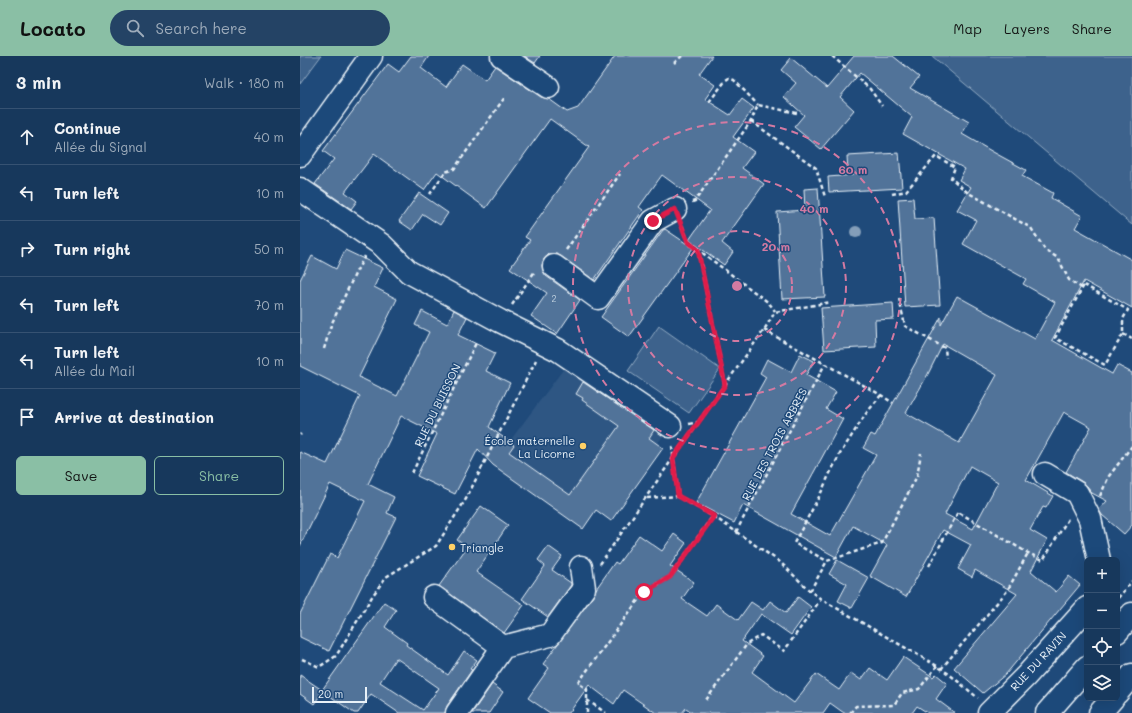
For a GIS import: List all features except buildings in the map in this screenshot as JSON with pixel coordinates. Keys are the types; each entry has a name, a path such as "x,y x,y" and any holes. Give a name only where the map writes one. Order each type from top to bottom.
{"street":[{"path":"300,155 371,56"},
{"path":"502,56 548,88"},
{"path":"300,189 382,245 409,272 500,322 558,350 670,426"},
{"path":"554,266 598,298 653,221 675,209"},
{"path":"1044,474 1077,493 1090,519 1098,557"},
{"path":"457,713 503,647 550,635 584,588 581,567"},
{"path":"434,597 503,647"},
{"name":"RUE DU RAVIN","path":"990,711 1026,676 1084,611"},
{"path":"1120,629 1132,614"},
{"path":"1046,713 1084,670"},
{"path":"1110,702 1132,675"}],"path":[{"path":"674,63 682,56"},
{"path":"832,56 870,89 882,106"},
{"path":"709,102 729,78 734,80 758,105 797,113"},
{"path":"430,194 445,172 454,169 505,97"},
{"path":"758,105 751,121 695,200 675,209 688,242 769,303 775,312"},
{"path":"751,121 816,168 825,197"},
{"path":"892,194 906,191 936,156 955,167 951,178 967,192 1031,228 1045,250 1058,258 1069,280 1082,288"},
{"path":"324,349 334,318 356,272 375,241"},
{"path":"698,250 725,385"},
{"path":"1084,285 1128,310 1123,319 1123,334 1105,365 1055,338 1084,285"},
{"path":"899,298 905,326 945,348 946,358"},
{"path":"581,567 601,564 775,312 830,302"},
{"path":"764,330 893,403"},
{"path":"1123,334 1132,339"},
{"name":"RUE DU BUISSON","path":"412,473 476,343"},
{"path":"302,659 320,667 336,656 373,595 386,577 436,546 466,499 544,344"},
{"name":"RUE DES TROIS ARBRES","path":"736,532 826,364"},
{"path":"827,561 794,543 840,454 865,415 881,395"},
{"path":"670,426 678,496"},
{"path":"929,566 958,512 1028,553 1043,560 1073,511 1099,497 1109,476 1132,446"},
{"path":"810,591 827,561 882,543 917,476 921,453"},
{"path":"646,498 678,496 714,516 780,562 810,591 821,599 949,674 990,711"},
{"path":"588,713 587,690 578,683 644,592 670,577 714,516"},
{"path":"941,669 1007,591 1028,553"},
{"path":"1120,596 1132,582"},
{"path":"706,700 747,644 761,635 784,651 821,599"},
{"path":"850,713 856,706 894,705 902,693 919,689 937,666"},
{"path":"587,700 606,713"}],"shaded area":[{"path":"300,56 321,56 300,84"},
{"path":"932,56 1132,56 1132,225"},
{"path":"659,326 720,369 689,413 628,371"},
{"name":"École maternelle La Licorne","path":"568,363 666,432 657,444 611,521 596,510 583,529 492,465"}],"place":[{"name":"École maternelle La Licorne","path":"583,446"},
{"name":"Triangle","path":"452,547"}],"route":[{"path":"644,592 670,577 714,516 678,496 673,458 725,385 698,250 688,242 675,209 653,221"}]}
